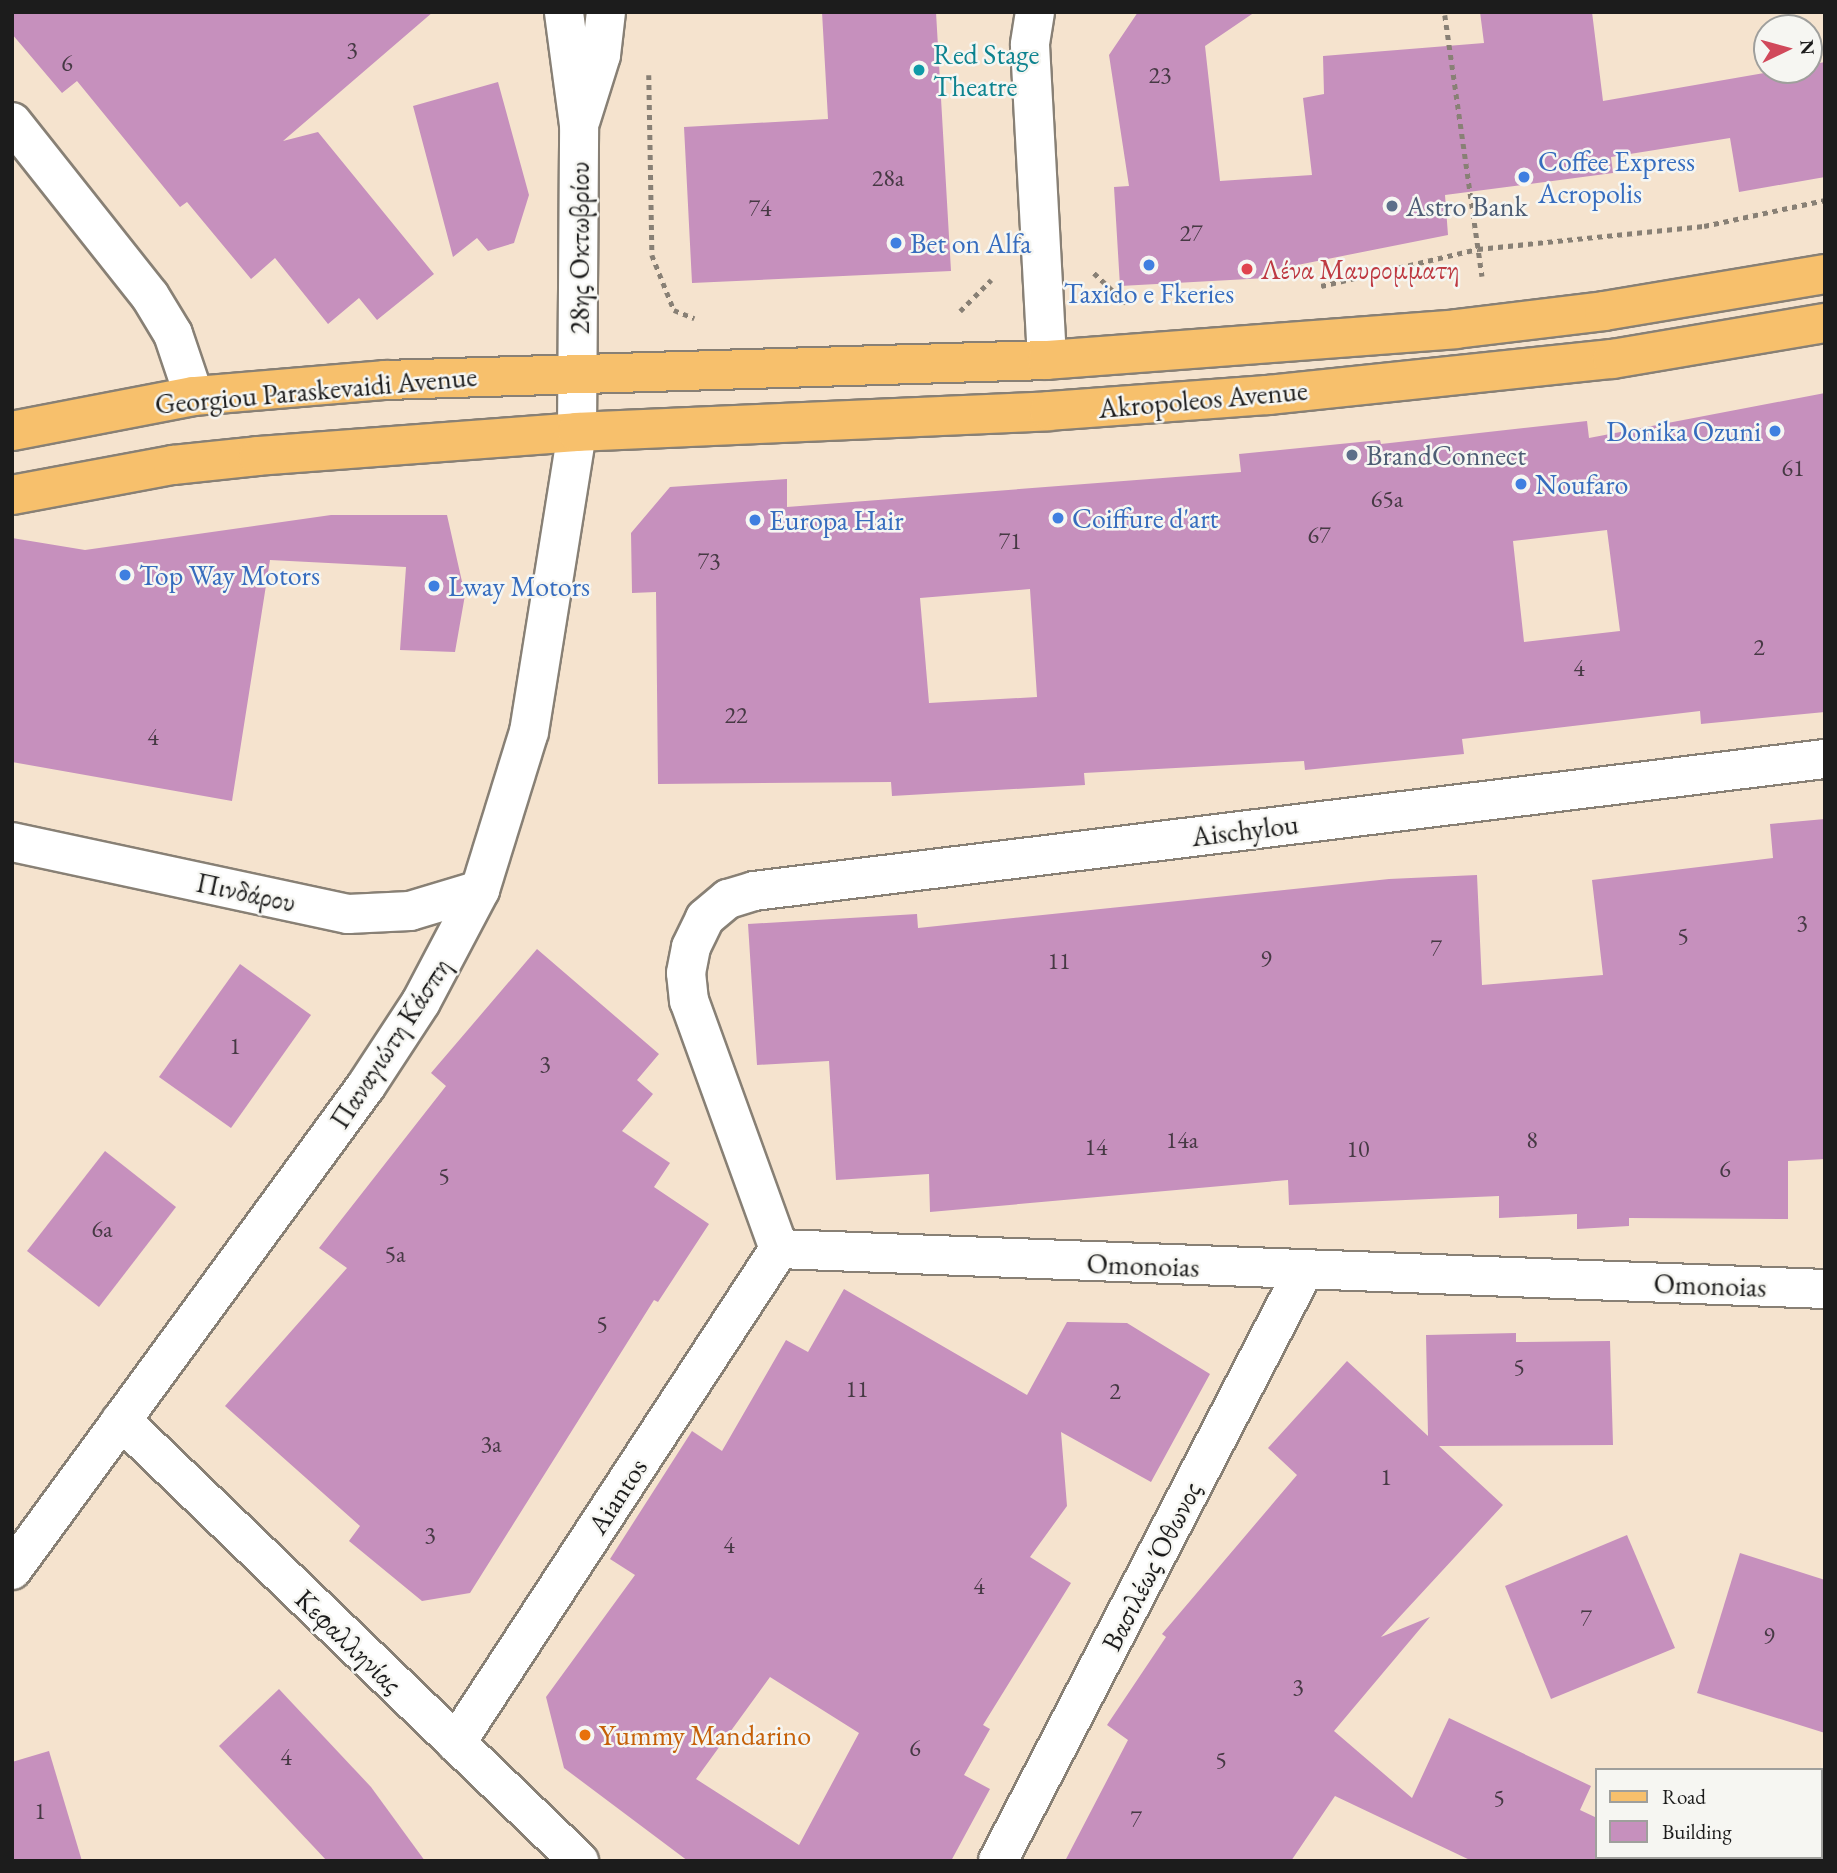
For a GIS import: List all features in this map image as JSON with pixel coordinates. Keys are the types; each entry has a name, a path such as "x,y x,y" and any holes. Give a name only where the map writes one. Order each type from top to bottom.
{"main road":[{"name":"Akropoleos Avenue","path":"580,370 1047,360 1490,325 1825,274"},
{"name":"Akropoleos Avenue","path":"577,432 1049,411 1268,395 1612,359 1825,323"},
{"name":"Georgiou Paraskevaidi Avenue","path":"12,431 194,396 385,380 580,370"},
{"path":"12,495 173,465 577,432"}],"street":[{"name":"28ης Οκτωβρίου","path":"564,12 579,125 580,370 577,432"},
{"name":"28ης Οκτωβρίου","path":"579,125 601,55 607,12"},
{"path":"1035,12 1030,45 1047,360"},
{"path":"12,122 150,296 173,334 194,396"},
{"name":"Παναγιώτη Κάσπη","path":"12,1570 366,1086 422,1002 480,890 530,732 577,432"},
{"name":"Aischylou","path":"779,1249 689,1001 691,947 705,918 728,899 754,891 1825,759"},
{"name":"Πινδάρου","path":"12,842 348,914 410,911 480,890"},
{"name":"Omonoias","path":"779,1249 1303,1272 1825,1289"},
{"name":"Aiantos","path":"456,1743 779,1249"},
{"name":"Βασιλέως Όθωνος","path":"998,1861 1303,1272"},
{"name":"Κεφαλληνίας","path":"121,1420 579,1861"}],"path":[{"path":"1445,15 1490,325"},
{"path":"649,64 652,255 674,310 706,323 706,367"},
{"path":"1318,287 1478,248 1704,226 1825,200"},
{"path":"954,317 1001,270 1041,265 1087,266 1129,306"}],"building":[{"path":"12,12 433,12 283,141 318,132 434,274 377,320 359,298 328,324 275,258 251,279 187,202 180,207 77,81 62,93 12,34"},
{"path":"822,12 936,12 951,271 692,283 684,127 828,119"},
{"path":"1138,12 1255,12 1205,46 1220,181 1312,175 1303,98 1324,94 1323,56 1484,43 1480,12 1592,12 1603,101 1753,75 1753,84 1823,84 1825,62 1825,177 1739,192 1730,138 1611,157 1613,173 1445,195 1448,235 1267,271 1267,278 1120,286 1114,187 1129,186 1109,55"},
{"path":"498,82 529,195 514,243 488,251 477,238 453,257 413,106"},
{"path":"1825,393 1825,712 1701,724 1700,711 1462,739 1464,754 1305,770 1304,761 1084,773 1085,785 892,796 891,782 658,784 656,592 632,593 631,533 670,487 787,479 787,507 1241,472 1239,454 1380,440 1381,444 1587,421 1589,438","holes":["1607,530 1620,631 1524,642 1513,541","1030,589 1037,697 929,703 920,598"]},
{"path":"331,515 447,515 465,595 455,652 400,650 406,567 270,560 232,801 12,762 12,538 85,550"},
{"path":"1825,819 1825,1159 1788,1161 1788,1219 1629,1218 1629,1226 1577,1229 1577,1214 1499,1218 1499,1196 1289,1205 1288,1180 930,1212 929,1174 836,1180 829,1061 757,1065 748,924 917,914 918,928 1389,879 1477,875 1482,985 1603,975 1592,880 1773,858 1770,824"},
{"path":"537,949 659,1054 637,1080 653,1094 622,1131 670,1163 654,1187 709,1224 658,1302 654,1300 470,1593 422,1601 349,1541 360,1526 225,1406 347,1268 319,1248 446,1086 431,1073"},
{"path":"240,964 311,1015 231,1128 159,1077"},
{"path":"105,1151 176,1207 99,1307 27,1251"},
{"path":"844,1289 1027,1395 1067,1322 1127,1323 1210,1374 1151,1482 1061,1432 1067,1506 1030,1557 1071,1583 983,1725 990,1729 964,1775 990,1789 951,1861 688,1861 564,1768 546,1697 635,1575 610,1559 692,1431 722,1451 786,1340 808,1352","holes":["770,1677 859,1733 799,1845 696,1779"]},
{"path":"1516,1333 1516,1342 1610,1341 1613,1445 1439,1446 1503,1505 1381,1637 1430,1617 1334,1731 1412,1798 1449,1718 1591,1786 1580,1810 1596,1818 1597,1861 1472,1861 1335,1796 1291,1861 1065,1861 1128,1740 1107,1725 1166,1637 1162,1634 1297,1475 1268,1448 1347,1361 1428,1436 1426,1335"},
{"path":"1627,1535 1675,1648 1551,1699 1505,1586"},
{"path":"1740,1553 1825,1580 1825,1733 1697,1693"},
{"path":"279,1689 371,1787 425,1861 327,1861 219,1746"},
{"path":"49,1751 82,1861 12,1861 12,1762"}],"place":[{"name":"Red Stage Theatre","path":"919,70"},
{"name":"Coffee Express Acropolis","path":"1524,177"},
{"name":"Astro Bank","path":"1392,206"},
{"name":"Bet on Alfa","path":"896,243"},
{"name":"Taxido e Fkeries","path":"1149,265"},
{"name":"Λένα Μαυρομματη","path":"1247,269"},
{"name":"Donika Ozuni","path":"1775,431"},
{"name":"BrandConnect","path":"1352,455"},
{"name":"Noufaro","path":"1521,484"},
{"name":"Coiffure d'art","path":"1058,518"},
{"name":"Europa Hair","path":"755,520"},
{"name":"Top Way Motors","path":"125,575"},
{"name":"Lway Motors","path":"434,586"},
{"name":"Yummy Mandarino","path":"585,1735"}]}
